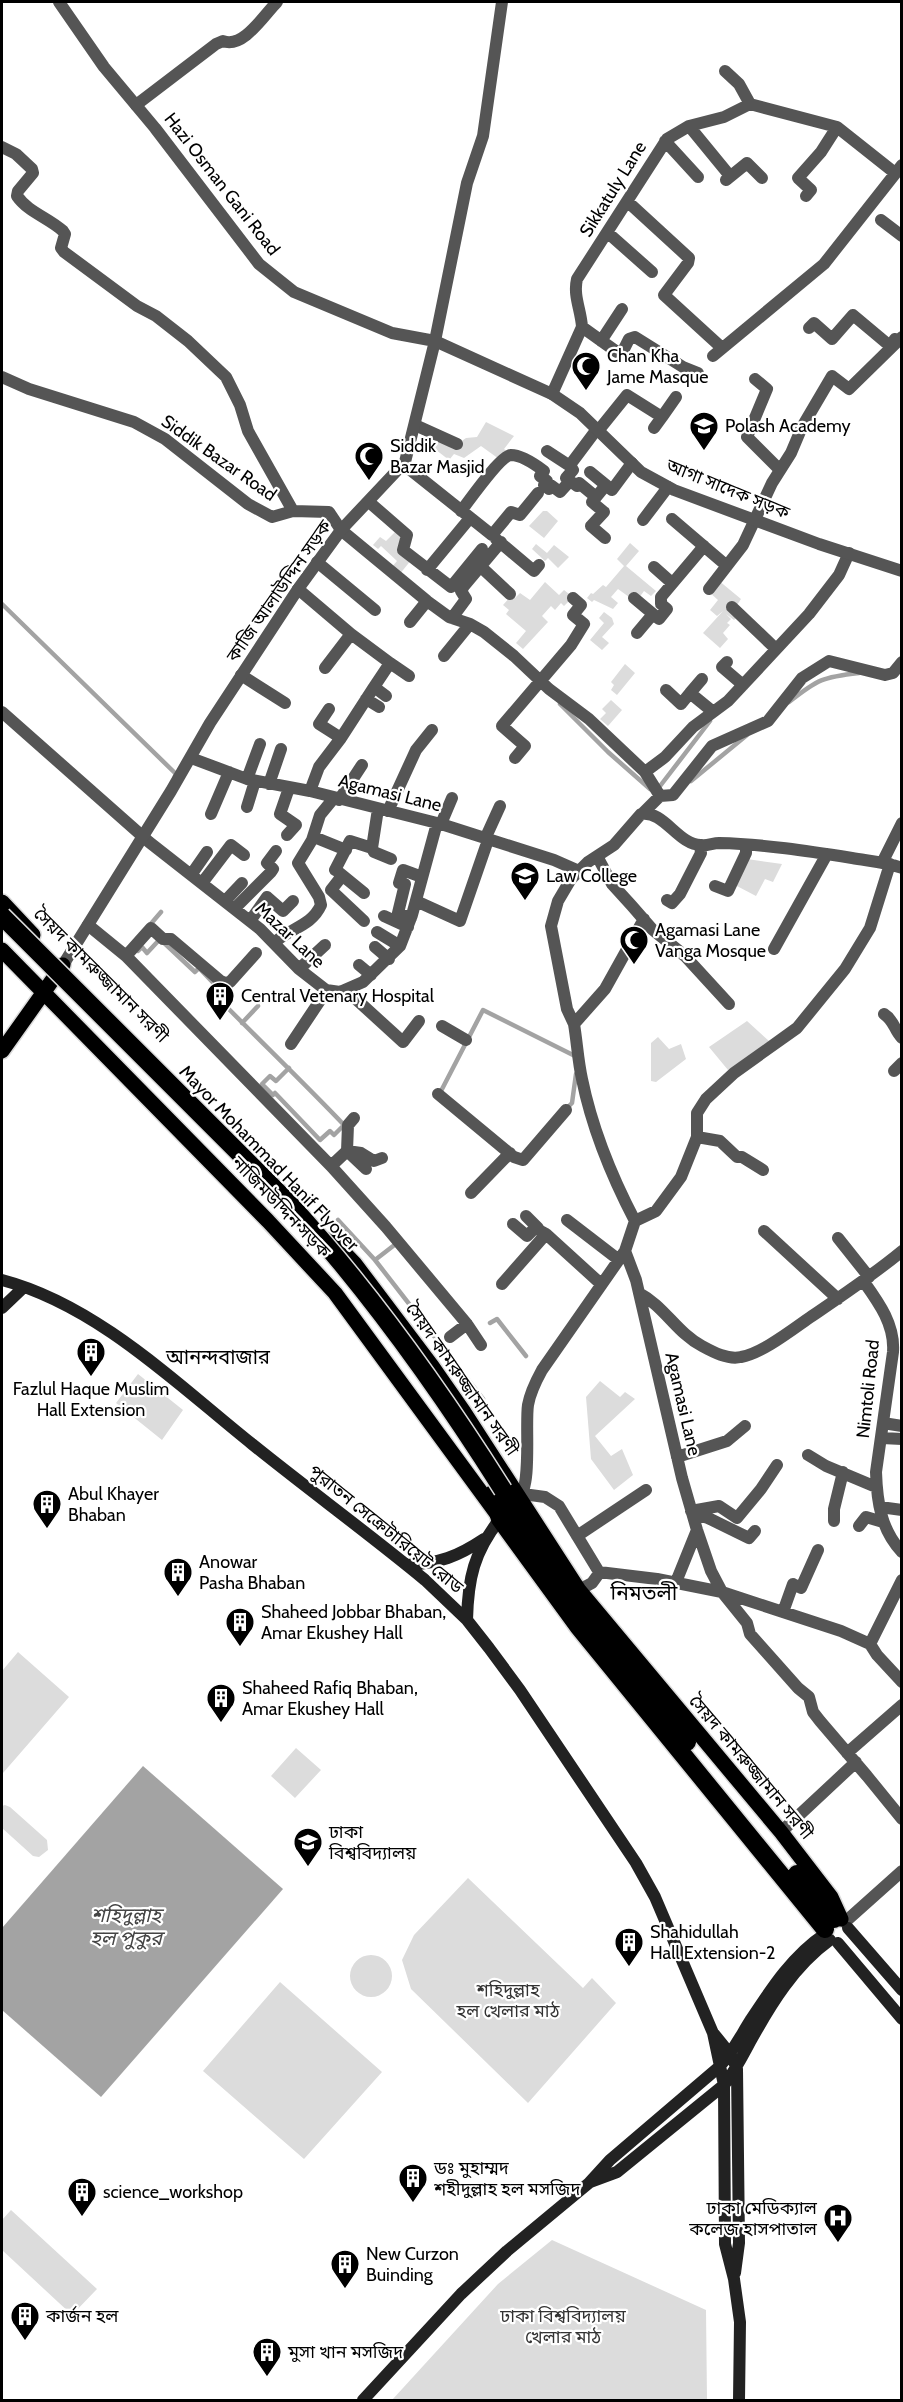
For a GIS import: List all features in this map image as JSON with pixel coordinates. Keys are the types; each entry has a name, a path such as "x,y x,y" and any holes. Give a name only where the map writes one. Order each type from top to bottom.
{"highway":[{"name":"Mayor Mohammad Hanif Flyover","path":"2,916 290,1204 321,1238 352,1276 463,1426 509,1494"},
{"path":"2,930 245,1172 325,1257 453,1427 509,1494 507,1517 536,1549 635,1678 836,1929"}],"main road":[{"name":"সৈয়দ কামরুজ্জামান সরণী","path":"2,902 355,1264 432,1366 509,1494 579,1590 781,1832 831,1897 836,1929"},
{"name":"নাজিমউদ্দিন সড়ক","path":"2,950 268,1221 335,1293 507,1517"},
{"path":"2,1051 63,965"},
{"name":"পুরাতন সেক্রেটারিয়েট রোড","path":"2,1280 24,1287 78,1313 134,1348 407,1565 467,1620 520,1690 636,1863 656,1897 713,2033"},
{"path":"2,1308 24,1287"},
{"path":"407,1565 438,1562 451,1558 485,1538 507,1517"},
{"path":"467,1620 470,1576 485,1538"},
{"path":"836,1929 902,1990"},
{"path":"836,1929 902,2019"},
{"path":"363,2400 461,2294 507,2251 589,2183 610,2160 719,2067 731,2055 776,1982 813,1942 836,1929"},
{"path":"589,2183 617,2172 724,2085 737,2069 765,2017 790,1978 836,1929"},
{"path":"713,2033 731,2055 737,2069 739,2243 734,2279"},
{"path":"713,2033 724,2085 725,2244 734,2279 740,2322 738,2400"}],"street":[{"name":"Hazi Osman Gani Road","path":"59,2 104,67 259,264 294,292 392,333 435,341"},
{"path":"136,105 216,44 223,41 229,44 243,40 277,2"},
{"name":"কাজি আলাউদ্দিন সড়ক","path":"63,965 241,675 297,589 341,530 403,464 435,341 467,183 483,136 502,2"},
{"path":"628,202 689,258 688,263 664,295 718,352 824,264 898,169 837,127 750,105 735,78 725,71"},
{"name":"Sikkatuly Lane","path":"582,327 582,315 574,291 577,279 665,141 689,126 724,117 750,105"},
{"path":"689,126 728,178 747,163 762,178"},
{"path":"806,196 811,190 798,178 821,152 837,127"},
{"path":"665,141 698,177"},
{"path":"2,147 16,154 32,169 33,173 18,191 17,196 36,214 51,220 63,231 65,234 61,248 64,252 137,306 156,316 188,341 226,377 240,405 248,432 293,510"},
{"path":"881,220 902,236"},
{"path":"608,233 652,272"},
{"path":"601,341 622,309"},
{"path":"809,328 814,323 832,339 853,315 890,346"},
{"path":"552,394 582,327 620,352 628,339 635,337 683,367 698,373"},
{"path":"709,589 743,545 780,470 832,376 849,389 902,330"},
{"path":"890,346 902,337"},
{"name":"আগা সাদেক সড়ক","path":"435,341 552,394 580,413 640,472 668,487 902,571"},
{"name":"Siddik Bazar Road","path":"2,377 28,389 134,422 165,439 248,504 272,517 293,510 330,512 341,530"},
{"path":"755,379 767,389 747,437 780,470"},
{"path":"570,466 627,395 662,417"},
{"path":"654,428 676,397"},
{"path":"415,425 457,444"},
{"path":"548,451 573,470 566,478 577,486 579,483 596,497"},
{"path":"427,570 469,519 499,463 507,456 513,455 544,471 540,476 547,481 544,485 549,489 552,486 560,492 570,481"},
{"path":"403,464 469,519 492,535 511,512 520,515 538,493"},
{"path":"590,472 612,490 632,464"},
{"path":"605,538 591,526 604,512 592,502 606,485"},
{"path":"643,520 668,487"},
{"path":"369,502 407,535 403,550 451,587 482,549"},
{"path":"469,519 488,538 497,538 534,571 539,565"},
{"path":"672,519 727,566"},
{"path":"341,530 427,601 452,618 484,632 549,689 590,719 645,772 660,796"},
{"path":"452,618 466,599 461,591 501,542"},
{"path":"634,598 659,619 667,609 661,604 661,597 704,546"},
{"path":"645,772 665,757 693,727 728,701 743,685 831,588 849,552"},
{"path":"317,562 375,609"},
{"path":"480,566 510,594"},
{"path":"654,567 672,584"},
{"path":"297,589 351,634 409,676"},
{"path":"515,758 525,746 502,726 571,645 584,624 573,615 581,605 573,598"},
{"path":"410,622 427,601"},
{"path":"732,607 776,649"},
{"path":"637,633 653,614"},
{"path":"444,656 470,624"},
{"path":"324,668 351,634"},
{"path":"635,1221 621,1193 593,1120 581,1078 574,1024 567,1009 551,926 558,901 571,879 597,856 614,845 660,796 673,795 712,746 768,721 802,678 829,661 885,675 893,673 902,662"},
{"path":"727,662 722,667 743,685"},
{"path":"310,791 319,767 341,738 390,663"},
{"path":"241,675 285,703"},
{"path":"374,687 386,696"},
{"path":"666,690 681,704 690,693 712,711"},
{"path":"366,699 379,707"},
{"path":"329,709 319,724 341,738"},
{"name":"Mazar Lane","path":"2,712 142,835 250,921 299,969 327,990 340,992 346,990"},
{"path":"372,848 383,810 416,750 432,730"},
{"path":"247,807 260,744"},
{"path":"269,784 280,749"},
{"name":"Agamasi Lane","path":"191,758 251,780 310,791 439,824 554,860 579,871"},
{"path":"274,943 281,936 309,921 321,905 316,892 298,863 314,837 320,815 336,799 362,765"},
{"path":"211,814 229,772"},
{"path":"287,835 296,825 280,814 289,788"},
{"path":"419,1021 403,1042 346,990 363,982 389,959 400,945 410,922 439,824 452,798"},
{"path":"416,900 459,921 500,806"},
{"path":"643,813 650,814 687,841 700,846 716,843 746,845 827,854 891,865"},
{"path":"599,1574 559,1506 541,1496 509,1494 527,1457 525,1427 532,1391 542,1370 622,1256 635,1221 656,1211 684,1172 697,1137 698,1113 706,1099 717,1086 797,1028 838,980 854,956 870,928 902,823"},
{"path":"314,837 346,850"},
{"path":"364,921 332,890 335,871 350,841 372,848 374,852 391,858"},
{"path":"202,883 231,845 244,855"},
{"path":"716,886 728,891 746,853 746,845"},
{"path":"667,900 672,903 680,894 701,853 700,846"},
{"path":"230,905 272,872 273,869 267,863 276,851"},
{"path":"191,874 207,852"},
{"path":"774,949 827,854"},
{"path":"597,856 612,884 644,919 685,956 729,1004"},
{"path":"410,922 398,913 405,885 399,883 403,870 422,877"},
{"path":"335,871 364,893"},
{"path":"230,905 242,882"},
{"path":"250,921 267,897 283,911 292,901"},
{"path":"384,916 410,922"},
{"path":"574,1024 605,989 644,919"},
{"path":"88,925 126,956 331,1166 386,1227 481,1345"},
{"path":"126,956 151,928 163,939 171,939 223,983 230,982 256,953"},
{"path":"377,933 400,945"},
{"path":"299,969 325,945"},
{"path":"375,948 389,959"},
{"path":"359,965 371,975"},
{"path":"291,1044 327,990"},
{"path":"884,1014 891,1019 895,1032 902,1038"},
{"path":"442,1026 466,1040"},
{"path":"438,1094 523,1161 566,1110"},
{"path":"331,1166 347,1150 348,1125 354,1118"},
{"path":"697,1137 720,1141 737,1157 742,1157 763,1170"},
{"path":"347,1150 361,1153 374,1161 381,1158"},
{"path":"347,1150 366,1169"},
{"path":"471,1193 510,1153"},
{"path":"526,1216 601,1284"},
{"path":"567,1220 622,1256"},
{"path":"513,1224 527,1236 535,1228 542,1231"},
{"path":"502,1284 542,1231"},
{"path":"764,1231 838,1299"},
{"name":"Nimtoli Road","path":"838,1238 866,1280 893,1334 897,1354 883,1423 876,1487 883,1522 889,1537 902,1552"},
{"path":"639,1293 658,1305 700,1345 728,1357 740,1358 752,1354 787,1334 866,1280 902,1251"},
{"name":"Agamasi Lane","path":"622,1256 639,1293 677,1457 711,1571 722,1592 747,1623 750,1634 798,1688 809,1697 813,1712 902,1819"},
{"path":"450,1337 466,1324"},
{"path":"883,1423 902,1426"},
{"path":"677,1457 727,1441 746,1426"},
{"path":"882,1438 902,1439"},
{"path":"808,1455 826,1466 876,1487"},
{"path":"692,1512 719,1506 737,1518 777,1465"},
{"path":"834,1521 834,1509 843,1472"},
{"path":"577,1536 646,1490"},
{"path":"880,1507 902,1510"},
{"path":"692,1512 749,1538 755,1531"},
{"path":"859,1526 866,1517 883,1522"},
{"path":"676,1582 697,1530"},
{"path":"783,1612 793,1584 801,1588 818,1550"},
{"path":"579,1590 592,1583 599,1574"},
{"path":"599,1574 676,1582 722,1592 841,1631 870,1644 902,1682"},
{"path":"870,1644 902,1580"},
{"path":"781,1832 902,1705"},
{"path":"836,1929 902,1871"}],"green space":[{"path":"486,422 514,436 504,449 511,454 499,459 481,446 464,458 454,454 449,460 431,446 438,436 456,445 466,438 477,437"},
{"path":"543,511 547,511 558,521 544,538 529,526"},
{"path":"398,529 412,559 399,575 391,568 397,561 381,546 378,549 373,545 380,537 386,541"},
{"path":"630,543 639,551 626,566 656,591 651,596 644,591 636,602 618,589 611,597 618,603 613,609 594,600 592,602 587,598 591,593 593,594 603,585 606,587 624,566 617,559"},
{"path":"536,544 547,553 554,545 569,557 558,568 548,558 545,561 532,549"},
{"path":"718,580 741,599 735,608 738,616 734,620 726,614 731,619 727,623 730,625 723,633 728,639 720,648 703,633 723,611 717,616 710,610 718,600 709,592"},
{"path":"545,582 559,595 564,590 573,597 564,606 561,603 555,610 551,606 542,616 548,622 523,649 516,643 526,631 506,614 509,610 503,605 512,595 515,598 520,593 530,600"},
{"path":"604,612 612,618 614,624 602,637 609,643 602,650 590,640 604,623 599,618"},
{"path":"625,664 635,673 617,695 611,690 614,685 611,682"},
{"path":"611,700 622,710 608,726 600,719 606,713 602,709"},
{"path":"747,859 782,864 773,882 765,879 756,896 735,885"},
{"path":"747,1021 769,1041 728,1070 709,1047"},
{"path":"658,1037 669,1049 681,1044 686,1059 656,1082 651,1081 651,1043"},
{"path":"138,1374 183,1410 162,1440 116,1403"},
{"path":"600,1381 620,1397 625,1392 635,1399 595,1436 611,1456 622,1449 633,1475 614,1490 591,1459 586,1397"},
{"path":"18,1652 69,1697 3,1773 2,1671"},
{"path":"296,1748 321,1770 295,1798 271,1776"},
{"path":"5,1805 47,1840 48,1850 39,1857 33,1856 2,1828 2,1806"},
{"name":"শহিদুল্লাহ হল খেলার মাঠ","path":"468,1878 583,1988 592,1978 616,2003 528,2103 411,1989 402,1960 414,1935"},
{"path":"371,1955 386,1961 392,1976 386,1991 371,1997 356,1991 350,1976 356,1961"},
{"path":"280,1982 382,2072 304,2159 203,2071"},
{"path":"11,2210 97,2289 72,2315 2,2250 2,2220"},
{"name":"ঢাকা বিশ্ববিদ্যালয় খেলার মাঠ","path":"552,2240 706,2310 707,2400 392,2400 498,2284"}],"water":[{"name":"শহিদুল্লাহ হল পুকুর","path":"143,1766 283,1889 101,2097 2,2010 2,1928"}],"waterway":[{"path":"2,604 176,774 175,776"},
{"path":"789,702 821,680 859,673"},
{"path":"560,704 608,752 650,789"},
{"path":"657,790 710,721"},
{"path":"691,781 747,735"},
{"path":"149,926 161,912"},
{"path":"138,951 142,947 147,953 160,939 195,972 199,968 221,991 216,996 248,1028 280,1060 296,1076 312,1092 344,1125 334,1135 330,1131 320,1140 275,1093 273,1095 262,1084 270,1076 276,1081 289,1068"},
{"path":"242,1023 258,1006"},
{"path":"440,1093 483,1010 577,1057"},
{"path":"567,1108 572,1103 576,1074"},
{"path":"338,1220 375,1260 397,1243"},
{"path":"375,1260 483,1399"},
{"path":"490,1323 497,1319 526,1356"}],"place":[{"name":"Chan Kha Jame Masque","path":"586,392"},
{"name":"Polash Academy","path":"704,452"},
{"name":"Siddik Bazar Masjid","path":"369,482"},
{"name":"Law College","path":"525,902"},
{"name":"Agamasi Lane Vanga Mosque","path":"634,966"},
{"name":"Central Vetenary Hospital","path":"220,1022"},
{"name":"Fazlul Haque Muslim Hall Extension","path":"91,1378"},
{"name":"Abul Khayer Bhaban","path":"47,1530"},
{"name":"Anowar Pasha Bhaban","path":"178,1598"},
{"name":"Shaheed Jobbar Bhaban, Amar Ekushey Hall","path":"240,1648"},
{"name":"Shaheed Rafiq Bhaban, Amar Ekushey Hall","path":"221,1724"},
{"name":"ঢাকা বিশ্ববিদ্যালয়","path":"308,1868"},
{"name":"Shahidullah Hall Extension-2","path":"629,1968"},
{"name":"ডঃ মুহাম্মদ শহীদুল্লাহ হল মসজিদ","path":"413,2204"},
{"name":"science_workshop","path":"82,2218"},
{"name":"ঢাকা মেডিক্যাল কলেজ হাসপাতাল","path":"838,2244"},
{"name":"New Curzon Buinding","path":"345,2290"},
{"name":"কার্জন হল","path":"25,2342"},
{"name":"মুসা খান মসজিদ","path":"267,2378"}],"district":[{"name":"আনন্দবাজার","path":"218,1357"},
{"name":"নিমতলী","path":"644,1593"}]}
